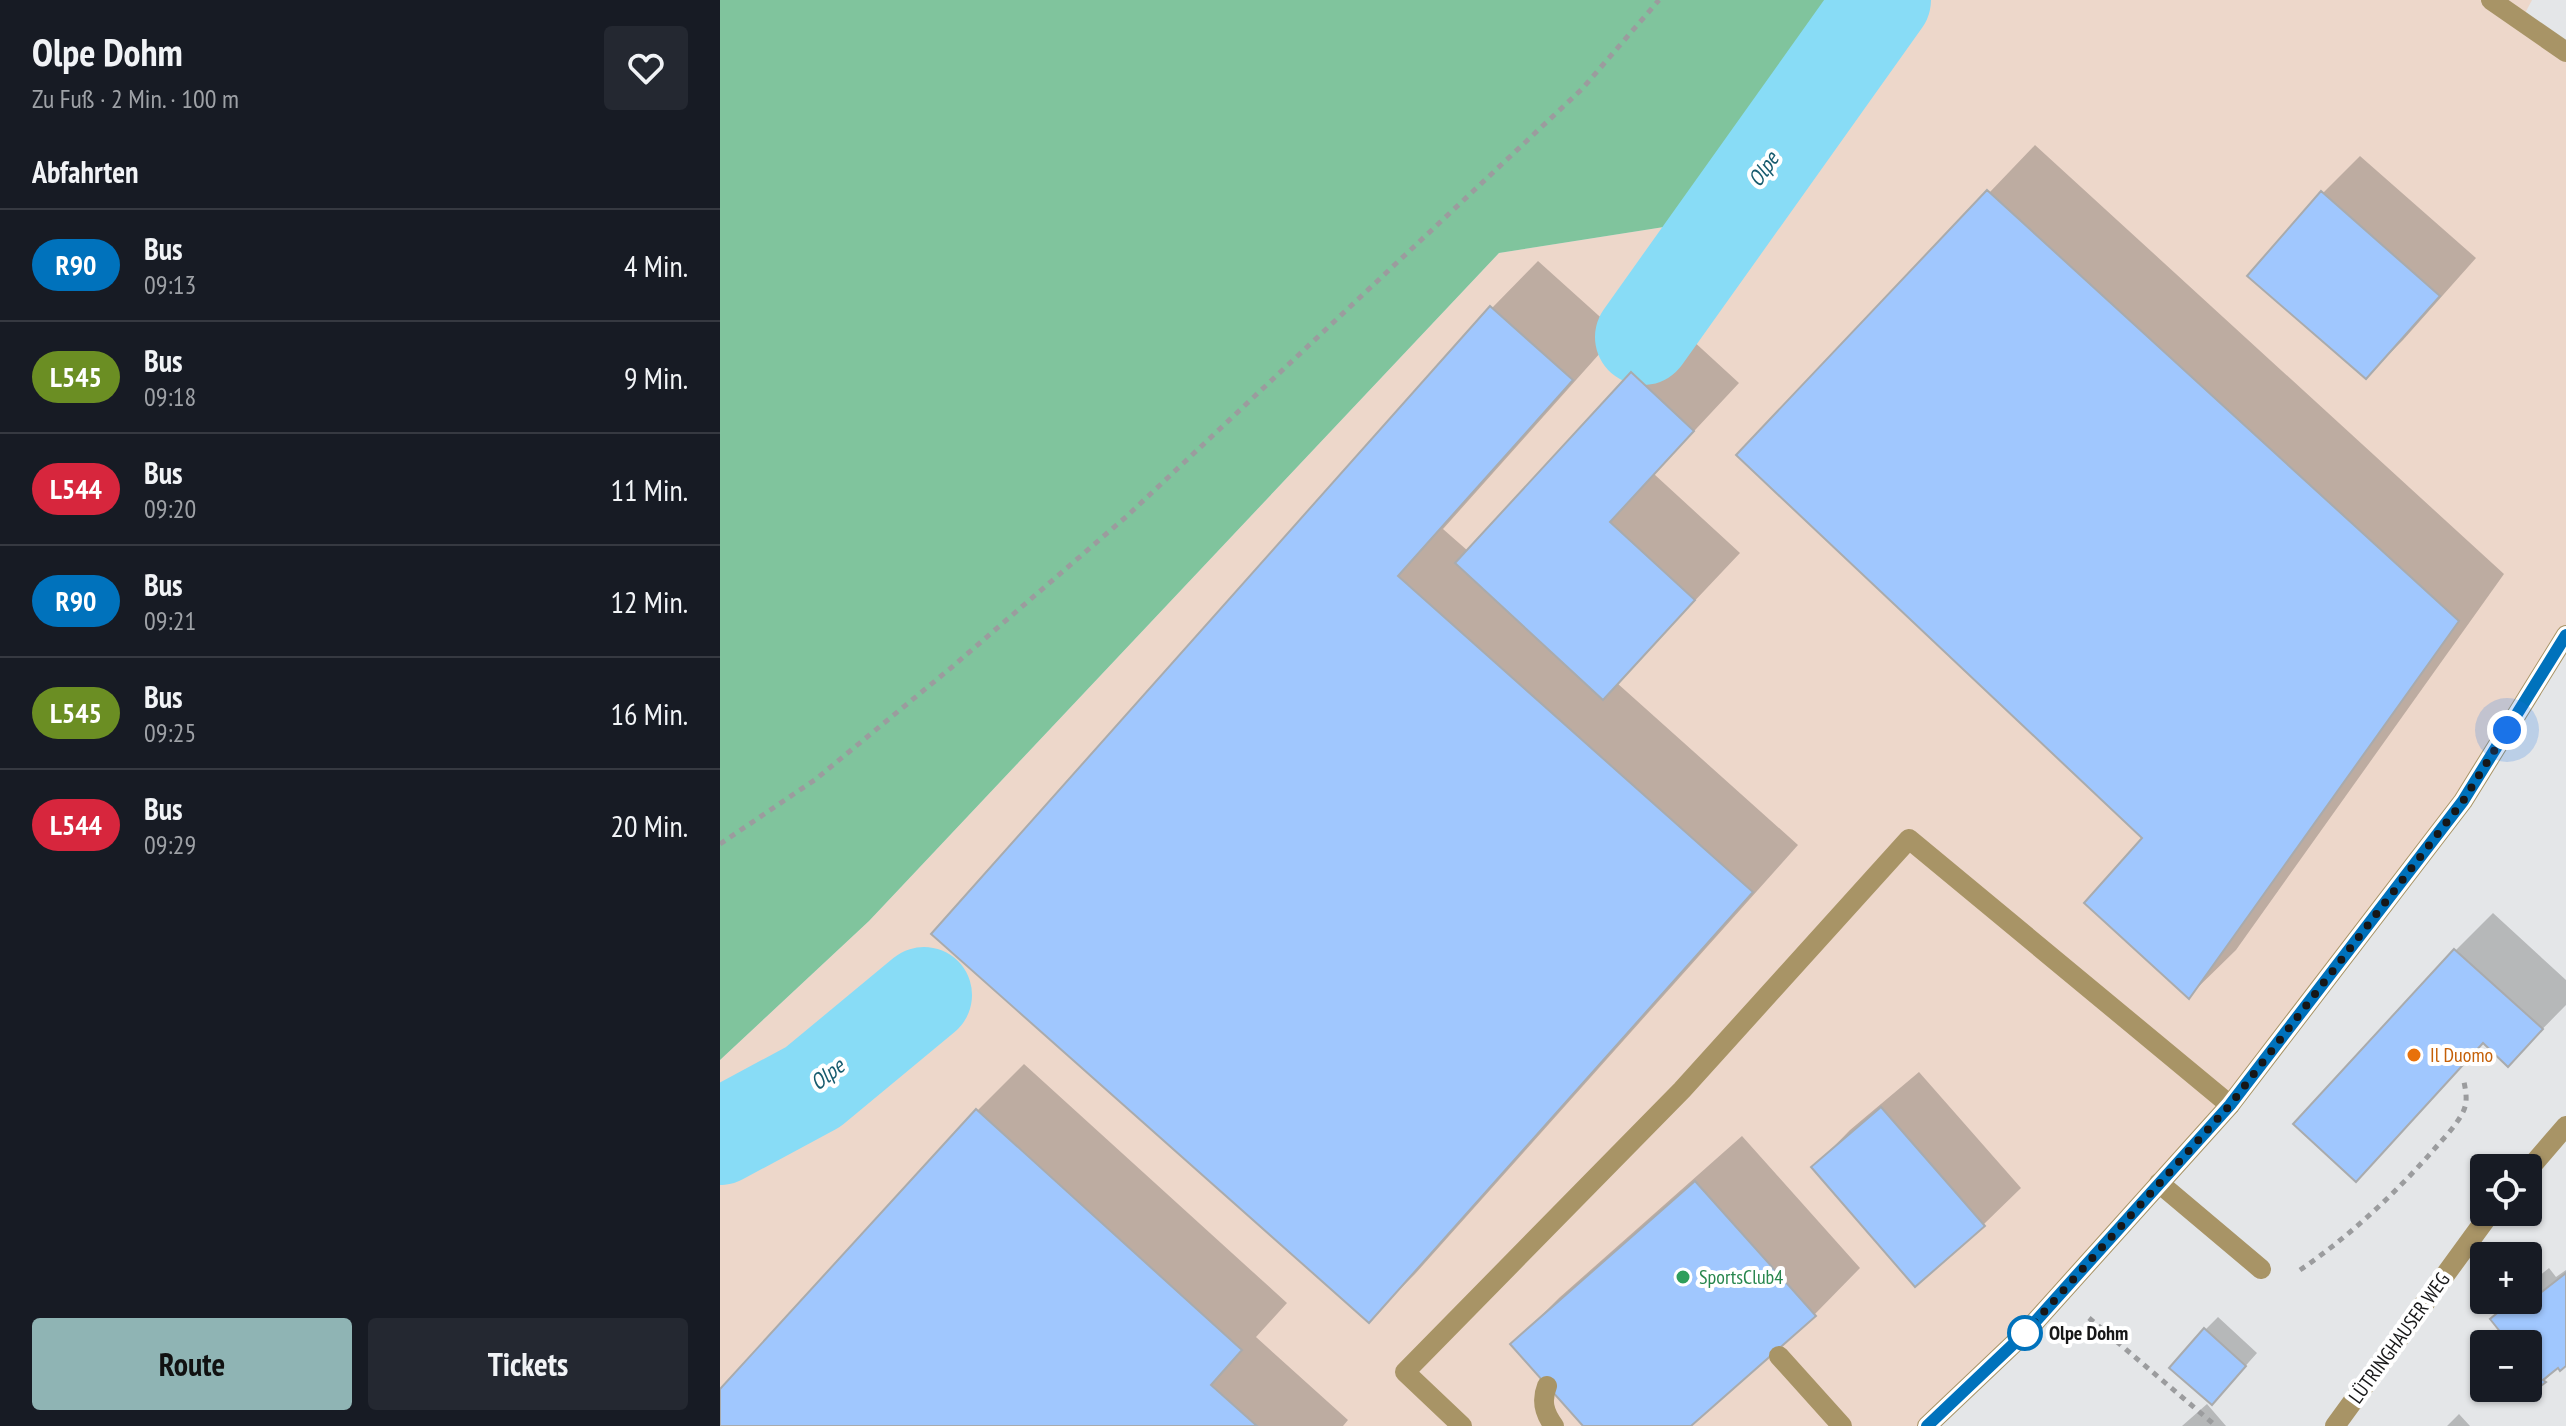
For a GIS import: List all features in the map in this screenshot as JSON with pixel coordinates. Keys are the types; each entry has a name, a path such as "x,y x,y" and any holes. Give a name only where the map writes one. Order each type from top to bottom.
{"street":[{"path":"2491,0 2566,52"},
{"path":"1927,1426 2025,1333 2230,1105 2463,801 2566,635"},
{"path":"1462,1426 1405,1372 1682,1090 1909,839 2230,1105"},
{"path":"2542,1154 2566,1126"},
{"path":"2159,1183 2261,1269"},
{"name":"LÜTRINGHAUSER WEG","path":"2335,1426 2481,1226"},
{"path":"1779,1356 1842,1426"},
{"path":"1547,1386 1543,1395 1544,1407 1554,1426"}],"path":[{"path":"720,844 816,779 1127,516 1582,89 1659,0"},
{"path":"2261,1269 2279,1275 2299,1271 2400,1185 2443,1139 2464,1111 2467,1097 2464,1082"},
{"path":"2118,1342 2216,1426"}],"shaded area":[{"path":"1918,0 2532,0 2521,21 2566,52 2566,635 2463,801 2230,1105 1927,1426 720,1426 720,1060 869,921 1499,253 1784,208"}],"green space":[{"path":"720,0 1918,0 1784,208 1499,253 869,921 720,1060"}],"building":[{"path":"1987,190 2459,621 2189,999 2084,903 2142,838 1736,455"},
{"path":"2321,191 2440,296 2366,379 2247,276"},
{"path":"1490,306 1573,380 1398,576 1753,892 1369,1323 931,934"},
{"path":"1631,372 1694,431 1610,522 1695,600 1603,700 1455,563"},
{"name":"Il Duomo","path":"2454,949 2543,1029 2508,1067 2483,1043 2356,1182 2293,1124"},
{"path":"1881,1107 1985,1226 1915,1287 1811,1167"},
{"path":"976,1109 1242,1350 1211,1385 1257,1426 720,1426 720,1389"},
{"name":"SportsClub4","path":"1695,1181 1816,1316 1691,1426 1583,1426 1510,1344"},
{"path":"2566,1273 2566,1366 2560,1371 2558,1368 2543,1380 2546,1382 2542,1385 2542,1330 2499,1330 2490,1319 2496,1314 2542,1314 2542,1292"},
{"path":"2204,1328 2246,1366 2212,1405 2169,1368"}],"waterway":[{"name":"Olpe","path":"1643,337 1883,0"},
{"name":"Olpe","path":"720,1137 813,1087 924,995"}],"bus line":[{"name":"R90","path":"1927,1426 2025,1333 2230,1105 2463,801 2566,635"}],"place":[{"name":"Il Duomo","path":"2414,1055"},
{"name":"SportsClub4","path":"1683,1277"},
{"name":"Olpe Dohm","path":"2025,1333"}],"route":[{"path":"2025,1333 2230,1105 2463,801 2507,730"}]}
